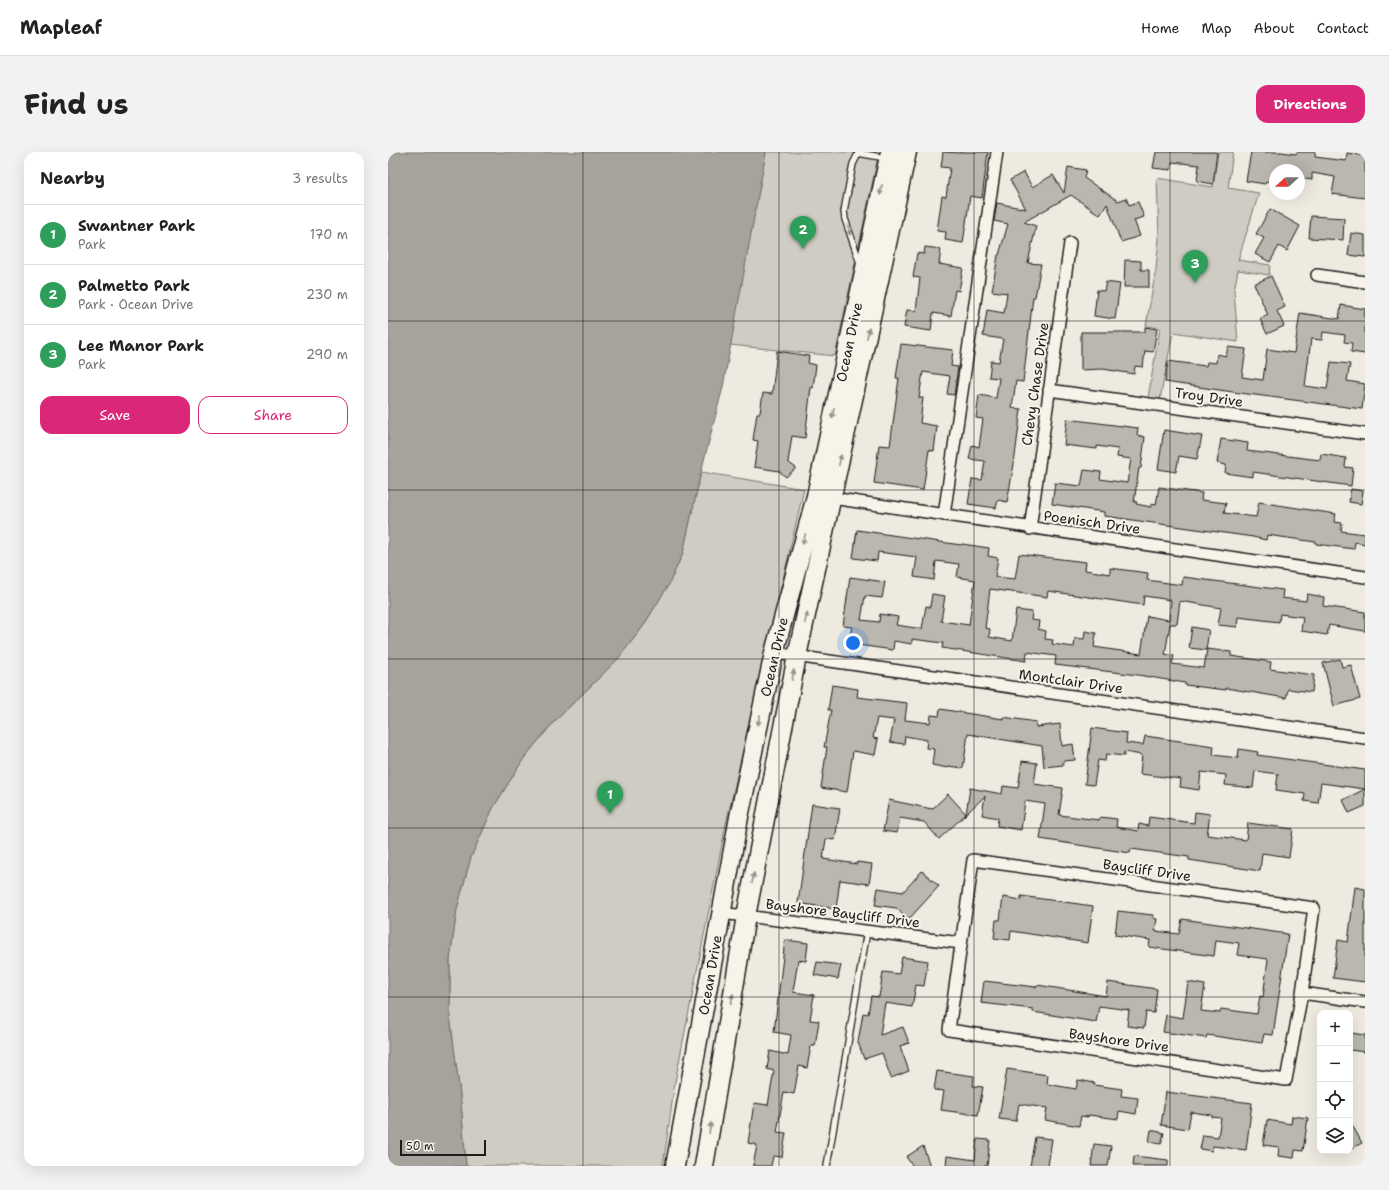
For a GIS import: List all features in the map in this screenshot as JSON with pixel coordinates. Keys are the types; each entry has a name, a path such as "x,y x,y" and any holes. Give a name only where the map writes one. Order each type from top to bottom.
{"main road":[{"name":"Ocean Drive","path":"848,385 864,272 892,164 907,152"},
{"name":"Ocean Drive","path":"704,1166 746,916 797,656 824,497 892,164"},
{"name":"Ocean Drive","path":"676,1166 721,913 774,653 824,497"},
{"path":"750,765 775,769"}],"street":[{"path":"944,516 997,152"},
{"name":"Chevy Chase Drive","path":"1030,528 1070,243"},
{"path":"1318,275 1365,282"},
{"name":"Troy Drive","path":"1049,390 1365,434"},
{"name":"Poenisch Drive","path":"824,497 944,516 1365,577"},
{"name":"Montclair Drive","path":"774,653 1365,738"},
{"name":"Baycliff Drive","path":"961,943 973,860 1314,908 1302,993"},
{"name":"Bayshore Baycliff Drive","path":"721,913 961,943"},
{"name":"Bayshore Drive","path":"961,943 949,1030 965,1033 1286,1080 1302,993"},
{"path":"1302,993 1365,1002"}],"lane":[{"path":"864,272 845,219 844,211 853,164 858,152 892,164"},
{"path":"827,1166 867,931"}],"shaded area":[{"path":"388,152 766,152 723,387 701,472 683,553 669,584 642,628 617,660 553,723 524,758 493,808 471,857 457,909 450,959 450,1016 461,1103 466,1166 388,1166"},
{"path":"766,152 879,152 835,356 730,345"},
{"path":"1218,152 1233,152 1228,188 1259,193 1238,260 1270,265 1269,275 1238,270 1234,291 1238,342 1173,332 1160,400 1148,398 1160,328 1146,326 1156,269 1159,238 1157,178 1213,187"},
{"path":"701,472 804,489 727,819 675,1082 663,1166 466,1166 461,1103 450,1016 450,959 457,909 471,857 493,808 524,758 553,723 617,660 642,628 669,584 683,553"}],"building":[{"path":"943,152 988,152 982,198 970,196 963,243 945,240 946,232 937,231 942,196 946,197 950,168 941,167"},
{"path":"1156,152 1217,152 1213,184 1197,181 1199,165 1172,162 1171,170 1153,168"},
{"path":"1251,152 1281,152 1296,154 1297,152 1315,152 1315,157 1346,161 1347,153 1365,156 1365,198 1332,194 1335,177 1312,173 1312,180 1305,179 1305,164 1269,164 1269,181 1266,181 1265,184 1246,181"},
{"path":"1068,167 1086,170 1084,178 1118,201 1126,198 1129,205 1138,202 1144,217 1134,220 1140,236 1121,242 1107,204 1100,215 1071,195 1024,222 1036,226 1028,263 1041,264 1035,297 1033,297 1023,382 1016,381 1012,408 1021,409 1014,464 1007,502 998,500 996,508 968,504 972,479 982,480 985,461 969,459 972,445 979,447 983,419 976,418 979,395 996,398 999,378 989,377 991,361 999,362 1003,339 983,336 987,310 1004,313 1007,293 992,291 998,255 1008,224 994,221 997,203 1026,209 1010,180 1024,172 1032,187 1053,175 1064,193"},
{"path":"1270,209 1300,226 1287,251 1279,246 1270,262 1255,254 1264,238 1256,234"},
{"path":"1311,216 1344,218 1343,240 1309,238"},
{"path":"1351,233 1365,235 1365,257 1348,255"},
{"path":"925,247 941,249 939,264 963,268 959,291 955,290 951,316 933,313 931,331 904,327 907,310 916,311 920,278 913,277 917,253 924,254"},
{"path":"1125,260 1141,261 1141,270 1149,270 1149,287 1124,287"},
{"path":"1271,276 1285,307 1277,311 1284,326 1267,334 1260,319 1268,315 1254,284"},
{"path":"1106,282 1120,284 1115,319 1094,316 1097,290 1104,291"},
{"path":"1341,305 1365,309 1365,354 1351,352 1352,343 1344,342 1345,335 1323,332 1322,340 1311,339 1305,386 1327,389 1331,362 1350,364 1347,381 1365,384 1362,409 1165,382 1168,361 1206,366 1207,362 1216,363 1217,354 1226,356 1228,347 1246,349 1242,377 1263,380 1267,349 1294,353 1300,313 1339,319"},
{"path":"1145,327 1157,329 1153,352 1145,351 1143,367 1135,366 1134,374 1103,369 1081,370 1081,332 1145,332"},
{"path":"901,344 953,350 951,366 958,367 954,395 947,394 950,376 923,372 919,398 923,398 920,423 937,426 934,451 929,450 923,490 874,483 879,445 890,446 899,378 896,378"},
{"path":"777,351 809,356 808,363 816,365 813,388 811,387 805,438 792,436 788,462 796,468 786,477 779,471 754,467 758,441 753,440 757,413 760,413 763,393 772,394"},
{"path":"1067,419 1138,428 1137,435 1145,437 1141,468 1139,468 1134,502 1137,502 1136,504 1151,507 1151,504 1156,505 1159,487 1202,493 1201,500 1226,503 1224,513 1256,517 1259,502 1336,514 1334,522 1342,523 1341,531 1365,534 1365,544 1355,542 1354,549 1267,535 1266,540 1104,516 1104,512 1052,504 1055,483 1081,486 1084,470 1101,472 1100,479 1127,483 1131,459 1117,457 1118,449 1097,446 1097,449 1064,445"},
{"path":"1164,430 1202,436 1197,459 1179,456 1176,472 1158,469"},
{"path":"1221,439 1248,443 1247,451 1320,460 1321,454 1346,458 1345,467 1353,468 1351,486 1253,472 1253,477 1225,473 1226,465 1217,463"},
{"path":"1351,489 1363,491 1361,504 1349,502"},
{"path":"857,530 962,544 989,548 988,556 998,558 995,577 1015,579 1019,554 1086,562 1085,570 1110,574 1110,568 1148,573 1147,580 1182,585 1183,577 1283,590 1282,598 1306,601 1307,594 1324,597 1323,606 1365,612 1365,631 1329,625 1327,635 1301,631 1303,617 1280,614 1279,622 1238,617 1237,627 1218,625 1221,608 1180,601 1177,624 1170,624 1165,654 1174,656 1172,664 1204,668 1207,649 1231,652 1231,656 1271,662 1270,669 1314,675 1312,692 1288,689 1286,698 1226,688 1226,690 1185,685 1185,683 1138,675 1055,665 1056,656 1027,652 1026,661 942,648 943,643 912,639 912,644 894,641 893,650 858,645 859,637 850,635 852,627 843,626 850,577 885,582 882,598 865,596 861,620 879,622 880,614 898,617 896,625 922,629 926,606 930,607 932,594 945,596 941,621 969,625 975,580 957,577 959,564 936,561 934,580 914,577 917,557 878,552 877,561 853,558","holes":["990,589 1047,597 1048,591 1143,605 1144,596 1171,600 1169,620 1147,616 1141,654 1094,647 1096,633 1085,631 1084,639 1075,638 1074,647 1052,644 1053,640 1045,639 1046,631 1038,629 1039,621 1031,620 1032,612 1016,610 1012,641 989,637 990,629 985,628"]},
{"path":"1192,627 1209,630 1206,650 1189,648"},
{"path":"1340,659 1342,667 1351,665 1360,699 1334,706 1323,663"},
{"path":"832,685 858,689 857,697 907,703 905,720 930,723 931,715 939,716 940,709 1003,719 1003,717 1036,722 1036,727 1060,724 1062,746 1073,744 1075,760 1063,761 1063,765 1044,767 1042,746 968,734 963,768 948,766 948,768 932,765 934,749 926,748 927,740 905,736 904,744 890,742 894,720 877,718 873,738 878,739 875,755 853,751 847,792 821,788 827,747 824,747 831,710 828,710"},
{"path":"1092,728 1127,733 1126,743 1143,745 1145,736 1214,746 1213,755 1238,758 1239,749 1258,752 1257,755 1365,770 1365,789 1321,783 1318,803 1304,801 1305,794 1276,790 1278,774 1255,771 1253,788 1225,785 1226,775 1201,772 1199,790 1180,787 1181,779 1140,774 1142,755 1124,752 1124,756 1106,754 1105,761 1098,760 1094,785 1085,784"},
{"path":"1022,761 1037,763 1034,784 1063,788 1059,815 1099,820 1100,817 1117,819 1116,827 1138,831 1139,824 1148,826 1149,817 1194,823 1195,812 1210,814 1207,835 1246,840 1248,823 1293,829 1289,857 1262,853 1260,871 1189,860 1189,857 1131,849 1130,853 1040,839 1045,804 1025,801 1021,830 997,826 998,818 982,815 985,796 966,814 970,788 1002,794 1003,786 1018,788"},
{"path":"1365,789 1365,806 1349,813 1343,800"},
{"path":"948,794 966,814 939,839 924,822 900,818 897,833 883,831 889,800 932,809"},
{"path":"812,804 840,808 835,840 826,839 823,859 857,864 857,862 872,864 869,884 840,880 836,909 798,903"},
{"path":"922,871 939,886 909,919 896,908 875,905 878,888 903,892"},
{"path":"1355,887 1365,889 1365,982 1333,978 1338,940 1348,942"},
{"path":"1021,896 1093,906 1088,943 1011,931 1010,940 994,938 996,920 1000,920 1003,897 1021,900"},
{"path":"1118,911 1153,915 1153,918 1157,919 1155,931 1179,934 1182,919 1288,934 1273,1035 1264,1034 1262,1043 1207,1035 1206,1038 1163,1032 1166,1015 1183,1018 1188,982 1205,985 1201,1011 1220,1013 1221,1009 1257,1014 1260,996 1263,997 1268,959 1237,955 1239,943 1216,940 1214,956 1149,947 1150,940 1115,935"},
{"path":"785,940 808,943 806,961 798,960 793,992 814,995 810,1020 819,1021 815,1046 811,1046 807,1068 799,1066 794,1094 784,1092 777,1132 786,1133 782,1157 773,1156 771,1166 753,1166 757,1145 748,1143 754,1103 768,1105 774,1071 767,1069 770,1051 788,1055 791,1035 774,1032"},
{"path":"902,957 928,961 924,986 916,985 912,1007 885,1003 880,1035 903,1027 909,1043 900,1046 909,1071 891,1078 882,1053 864,1059 858,1042 863,1013 868,1014 871,996 879,997 883,972 899,974"},
{"path":"817,962 841,965 838,979 814,975"},
{"path":"984,981 1036,987 1037,985 1106,996 1108,982 1157,989 1154,1013 1146,1012 1144,1028 1127,1026 1129,1010 1099,1006 1096,1022 1033,1012 1033,1009 981,1003"},
{"path":"1353,1033 1365,1035 1365,1052 1353,1050"},
{"path":"1007,1069 1048,1075 1047,1084 1076,1089 1078,1080 1095,1083 1094,1085 1122,1089 1121,1096 1138,1098 1136,1114 1119,1111 1118,1119 1089,1115 1088,1117 1081,1116 1079,1126 1045,1120 1047,1108 1019,1104 1016,1121 999,1119"},
{"path":"937,1071 974,1076 973,1086 983,1087 978,1115 941,1110 944,1091 934,1090"},
{"path":"1166,1092 1252,1103 1246,1150 1213,1146 1212,1151 1200,1149 1203,1135 1218,1137 1221,1118 1212,1117 1212,1115 1191,1112 1188,1129 1161,1125"},
{"path":"1292,1116 1308,1118 1303,1151 1295,1150 1294,1158 1278,1156 1279,1147 1263,1145 1267,1120 1291,1124"},
{"path":"1353,1126 1362,1143 1353,1148"},
{"path":"1151,1130 1164,1133 1161,1144 1149,1142"},
{"path":"1035,1137 1052,1139 1048,1166 1030,1166"},
{"path":"977,1139 990,1140 987,1166 946,1166 947,1156 975,1160"},
{"path":"1094,1144 1111,1146 1108,1166 1091,1166"},
{"path":"923,1146 930,1166 913,1166 906,1157"},
{"path":"1134,1156 1168,1160 1168,1166 1133,1166"}],"place":[{"name":"Palmetto Park","path":"803,249"},
{"name":"Lee Manor Park","path":"1195,283"},
{"name":"Swantner Park","path":"610,814"}]}
